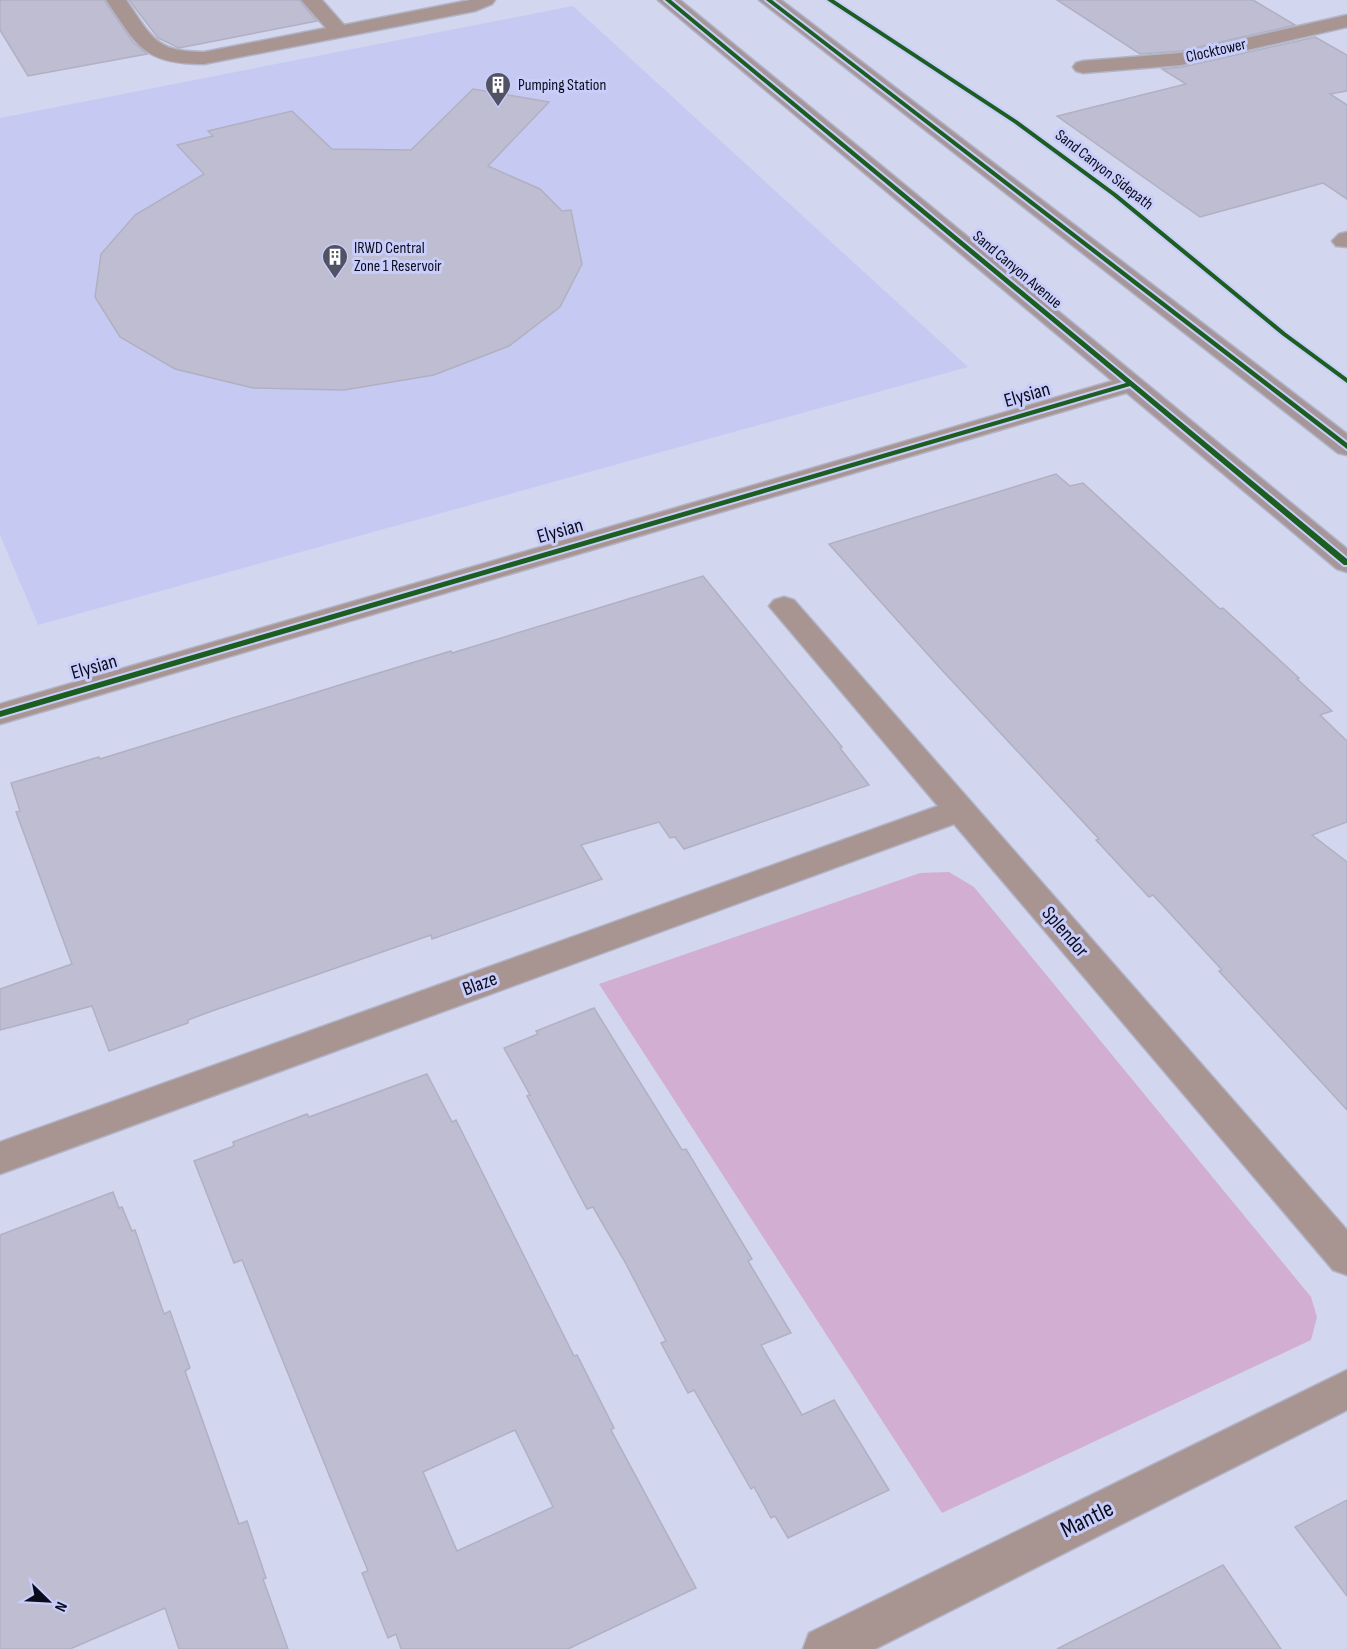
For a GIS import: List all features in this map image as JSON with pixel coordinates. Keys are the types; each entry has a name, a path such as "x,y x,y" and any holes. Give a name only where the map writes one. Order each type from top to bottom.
{"main road":[{"name":"Sand Canyon Avenue","path":"668,0 1347,563"},
{"path":"769,0 1347,447"}],"street":[{"path":"116,0 154,51 169,58 204,58 475,5 485,0"},
{"path":"311,0 340,32"},
{"name":"Clocktower","path":"1083,68 1181,59 1347,21"},
{"name":"Elysian","path":"0,714 1130,384"},
{"name":"Splendor","path":"784,606 1347,1258"},
{"name":"Blaze","path":"0,1158 960,810"},
{"name":"Mantle","path":"826,1649 1347,1389"}],"shaded area":[{"path":"573,6 968,367 38,625 0,535 0,118"},
{"path":"949,872 974,887 1311,1297 1317,1317 1311,1340 942,1513 599,984 920,873"}],"building":[{"path":"0,0 104,0 133,42 147,54 28,76 0,30"},
{"path":"129,0 299,0 317,21 179,48 158,38"},
{"path":"1057,0 1253,0 1295,25 1181,51 1140,54"},
{"path":"1315,37 1347,55 1347,91 1330,94 1347,105 1347,199 1323,183 1200,217 1057,116 1186,84 1162,69 1182,67"},
{"name":"IRWD Central Zone 1 Reservoir","path":"473,89 549,102 488,166 540,189 562,211 571,210 582,264 560,307 509,346 434,375 344,390 253,388 175,369 120,337 95,297 101,254 135,215 204,174 177,145 213,136 208,131 292,111 332,149 411,150"},
{"path":"1056,474 1070,486 1083,483 1220,609 1223,608 1332,711 1320,715 1347,741 1347,822 1312,835 1347,862 1347,1110 1219,971 1222,970 1153,895 1149,897 1096,840 1099,839 940,668 829,544"},
{"path":"703,576 842,747 840,748 869,785 684,849 675,837 670,838 659,822 581,845 602,879 432,939 431,935 212,1011 188,1020 188,1023 109,1051 92,1006 0,1030 0,989 72,964 16,812 20,811 11,783 99,757 100,759"},
{"path":"594,1008 682,1150 686,1149 752,1259 748,1261 791,1333 761,1345 802,1415 834,1400 889,1490 788,1538 775,1516 771,1518 754,1487 751,1489 694,1390 688,1393 661,1343 666,1341 625,1262 593,1207 587,1209 504,1048 538,1034 536,1031"},
{"path":"427,1074 452,1122 456,1120 574,1356 577,1355 614,1428 611,1430 696,1588 568,1649 401,1649 396,1634 388,1638 362,1573 368,1571 242,1260 234,1263 194,1161 234,1146 233,1142 307,1114 309,1117","holes":["515,1430 553,1507 457,1551 423,1472"]},
{"path":"113,1192 132,1231 135,1230 164,1314 170,1311 190,1368 185,1371 239,1524 247,1521 266,1578 263,1579 288,1649 179,1649 165,1608 70,1649 0,1649 0,1235"},
{"path":"1347,1500 1347,1596 1295,1527"},
{"path":"1223,1565 1281,1649 1057,1649"}],"cycle path":[{"path":"668,0 1347,563"},
{"path":"769,0 1347,447"},
{"name":"Sand Canyon Sidepath","path":"830,0 1016,122 1115,195 1284,334 1347,381"},
{"path":"0,714 1130,384"}],"place":[{"name":"Pumping Station","path":"498,108"},
{"name":"IRWD Central Zone 1 Reservoir","path":"335,280"}]}
